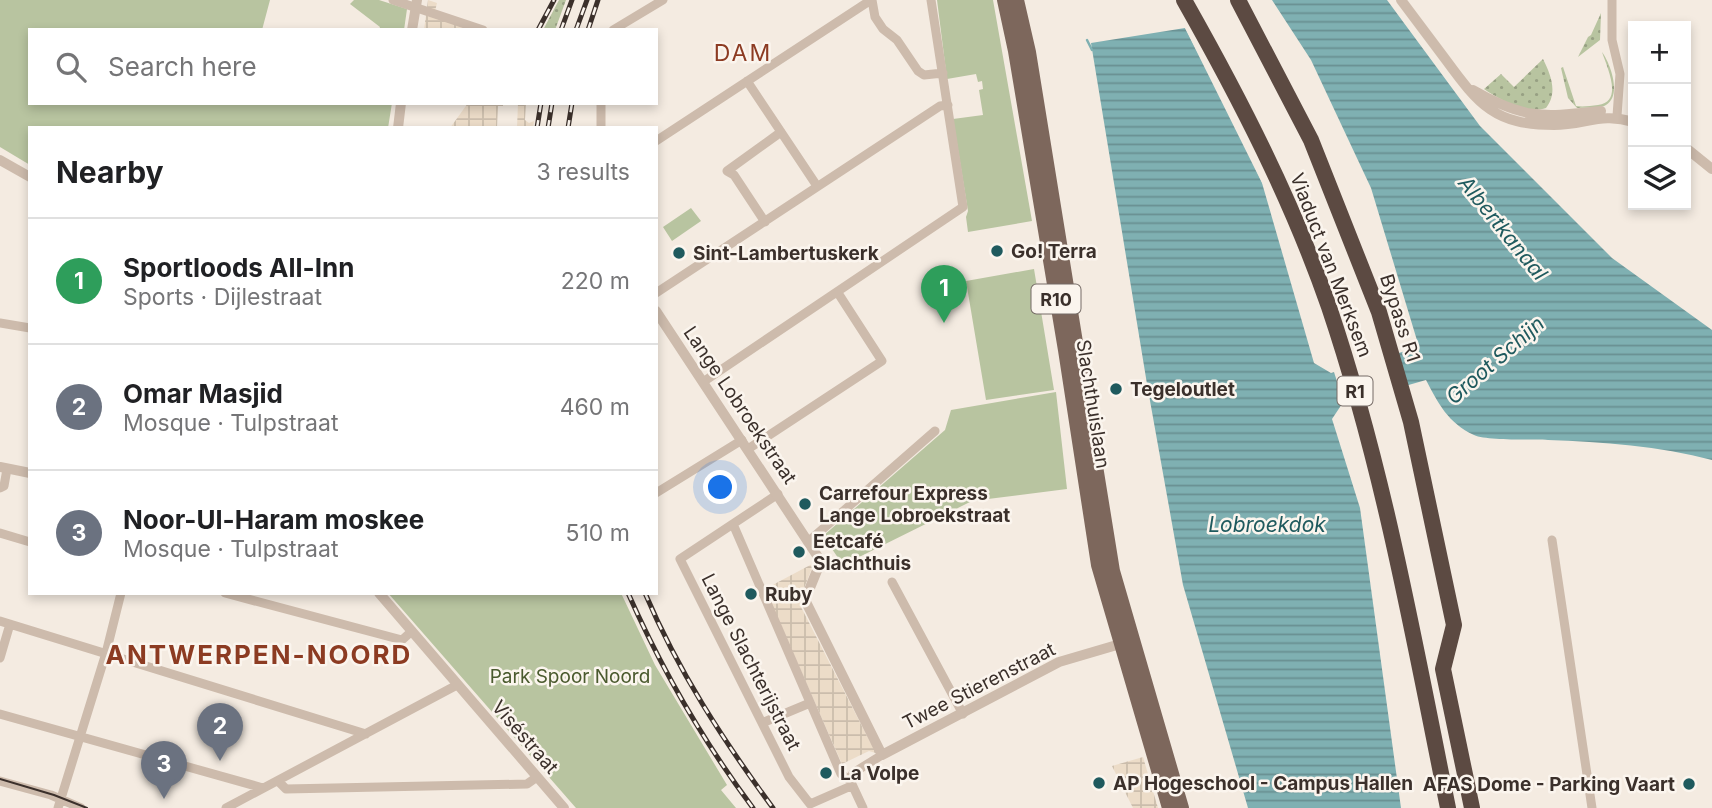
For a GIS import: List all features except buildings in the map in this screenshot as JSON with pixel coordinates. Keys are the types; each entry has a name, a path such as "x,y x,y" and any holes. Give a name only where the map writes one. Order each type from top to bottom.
{"highway":[{"name":"Viaduct van Merksem","path":"1185,0 1255,133 1300,233 1329,309 1359,403 1382,492 1448,808"},
{"name":"Bypass R1","path":"1238,0 1311,140 1379,312 1410,422 1454,625 1443,669 1472,808"}],"main road":[{"name":"Slachthuislaan","path":"1004,0 1065,350 1098,565 1182,808"},
{"name":"Slachthuislaan","path":"1017,0 1029,52 1126,642 1169,808"}],"street":[{"path":"393,0 416,4 478,28"},
{"path":"616,28 663,0"},
{"path":"658,140 871,0 875,17 883,29 897,40 918,71 924,75 943,73"},
{"path":"703,382 963,207 931,0"},
{"path":"1401,0 1464,85 1497,104 1541,116 1628,114"},
{"path":"1612,0 1612,40 1620,74 1617,113"},
{"path":"412,28 416,4"},
{"path":"747,81 817,186"},
{"path":"398,126 401,105"},
{"path":"601,105 601,126"},
{"path":"658,292 940,106 948,105"},
{"path":"1617,113 1628,119"},
{"path":"765,222 734,175 727,171 781,132"},
{"path":"1691,152 1712,169"},
{"path":"0,161 28,176"},
{"path":"658,492 745,444 882,361 838,293"},
{"name":"Lange Lobroekstraat","path":"658,314 818,557 818,568 805,600 882,755"},
{"path":"0,323 28,328"},
{"path":"809,541 934,431"},
{"path":"0,488 4,486 4,468 28,473"},
{"name":"Lange Slachterijstraat","path":"778,494 680,559 789,777 810,804 851,783"},
{"path":"733,524 841,774 851,783 863,808"},
{"path":"0,534 28,541"},
{"path":"1552,540 1592,808"},
{"path":"892,582 963,714"},
{"path":"59,804 106,653 120,595"},
{"path":"233,595 402,640 412,631"},
{"name":"Viséstraat","path":"381,595 564,808"},
{"path":"0,658 5,622 366,734"},
{"name":"Twee Stierenstraat","path":"882,755 1059,662 1126,642"},
{"path":"226,808 457,685"},
{"path":"762,723 810,703"},
{"path":"0,714 264,788"},
{"path":"851,783 853,773 882,755"},
{"path":"278,781 286,789 527,784 537,777"},
{"path":"0,781 59,804 81,808"}],"green space":[{"path":"0,0 270,0 263,28 28,28 28,105 392,105 388,126 28,126 28,164 0,147"},
{"path":"354,0 379,0 407,9 404,28 380,28 350,4"},
{"path":"559,0 566,0 556,28 544,28"},
{"path":"937,0 993,0 1032,221 968,232 968,211 953,119 983,115 979,90 983,89 982,81 978,82 976,74 947,79"},
{"path":"1601,13 1600,40 1578,57 1591,35"},
{"path":"1602,52 1613,78 1614,94 1606,105 1577,108 1568,98 1561,68 1563,67 1576,106 1592,106 1606,102 1610,98 1612,83"},
{"path":"1543,59 1551,78 1552,90 1546,108 1522,108 1484,89 1501,74 1514,87"},
{"path":"691,208 701,221 672,241 663,227"},
{"path":"1034,269 1054,390 986,400 966,281"},
{"path":"1056,392 1067,489 972,501 843,565 823,536 945,430 951,410"},
{"name":"Park Spoor Noord","path":"390,595 622,595 655,665 727,785 721,790 736,808 576,808"}],"shaded area":[{"path":"428,0 437,3 435,11 486,28 424,28"},
{"path":"467,105 503,105 498,106 497,126 451,126"},
{"path":"518,105 526,105 525,120 529,123 534,121 533,126 517,126"},
{"path":"814,563 801,596 801,607 870,742 882,755 869,751 842,764 765,589"},
{"path":"1143,757 1158,808 1133,808 1112,766"}],"water":[{"path":"1272,0 1387,0 1480,126 1612,258 1712,330 1712,460 1631,446 1480,437 1457,425 1426,380 1342,404 1332,419 1360,508 1401,808 1248,808 1183,585 1091,43 1185,28 1262,183 1314,363 1331,373 1419,347 1371,188 1311,60"}],"pier":[{"path":"1183,24 1188,26 1225,97 1266,181 1273,205 1222,99"},
{"path":"1385,353 1397,392 1345,406 1333,369"}],"waterway":[{"path":"1087,40 1092,50"}],"tram line":[{"path":"0,779 87,808"}],"railway":[{"path":"539,28 554,0"},
{"path":"562,28 572,0"},
{"path":"577,28 587,0"},
{"path":"589,28 598,0"},
{"path":"537,126 541,105"},
{"path":"548,126 552,105"},
{"path":"568,126 572,105"},
{"path":"629,595 684,704 753,808"},
{"path":"646,595 672,650 703,704 773,808"}],"place":[{"name":"Go! Terra","path":"997,251"},
{"name":"Sint-Lambertuskerk","path":"679,253"},
{"name":"Sportloods All-Inn","path":"944,323"},
{"name":"Tegeloutlet","path":"1116,389"},
{"name":"Carrefour Express Lange Lobroekstraat","path":"805,504"},
{"name":"Eetcafé Slachthuis","path":"799,552"},
{"name":"Ruby","path":"751,594"},
{"name":"Omar Masjid","path":"220,761"},
{"name":"La Volpe","path":"826,773"},
{"name":"AP Hogeschool - Campus Hallen","path":"1099,783"},
{"name":"AFAS Dome - Parking Vaart","path":"1689,784"},
{"name":"Noor-Ul-Haram moskee","path":"164,799"}],"district":[{"name":"DAM","path":"743,53"},
{"name":"ANTWERPEN-NOORD","path":"259,654"}],"water label":[{"name":"Albertkanaal","path":"1503,228"},
{"name":"Groot Schijn","path":"1495,360"},
{"name":"Lobroekdok","path":"1267,524"}]}
